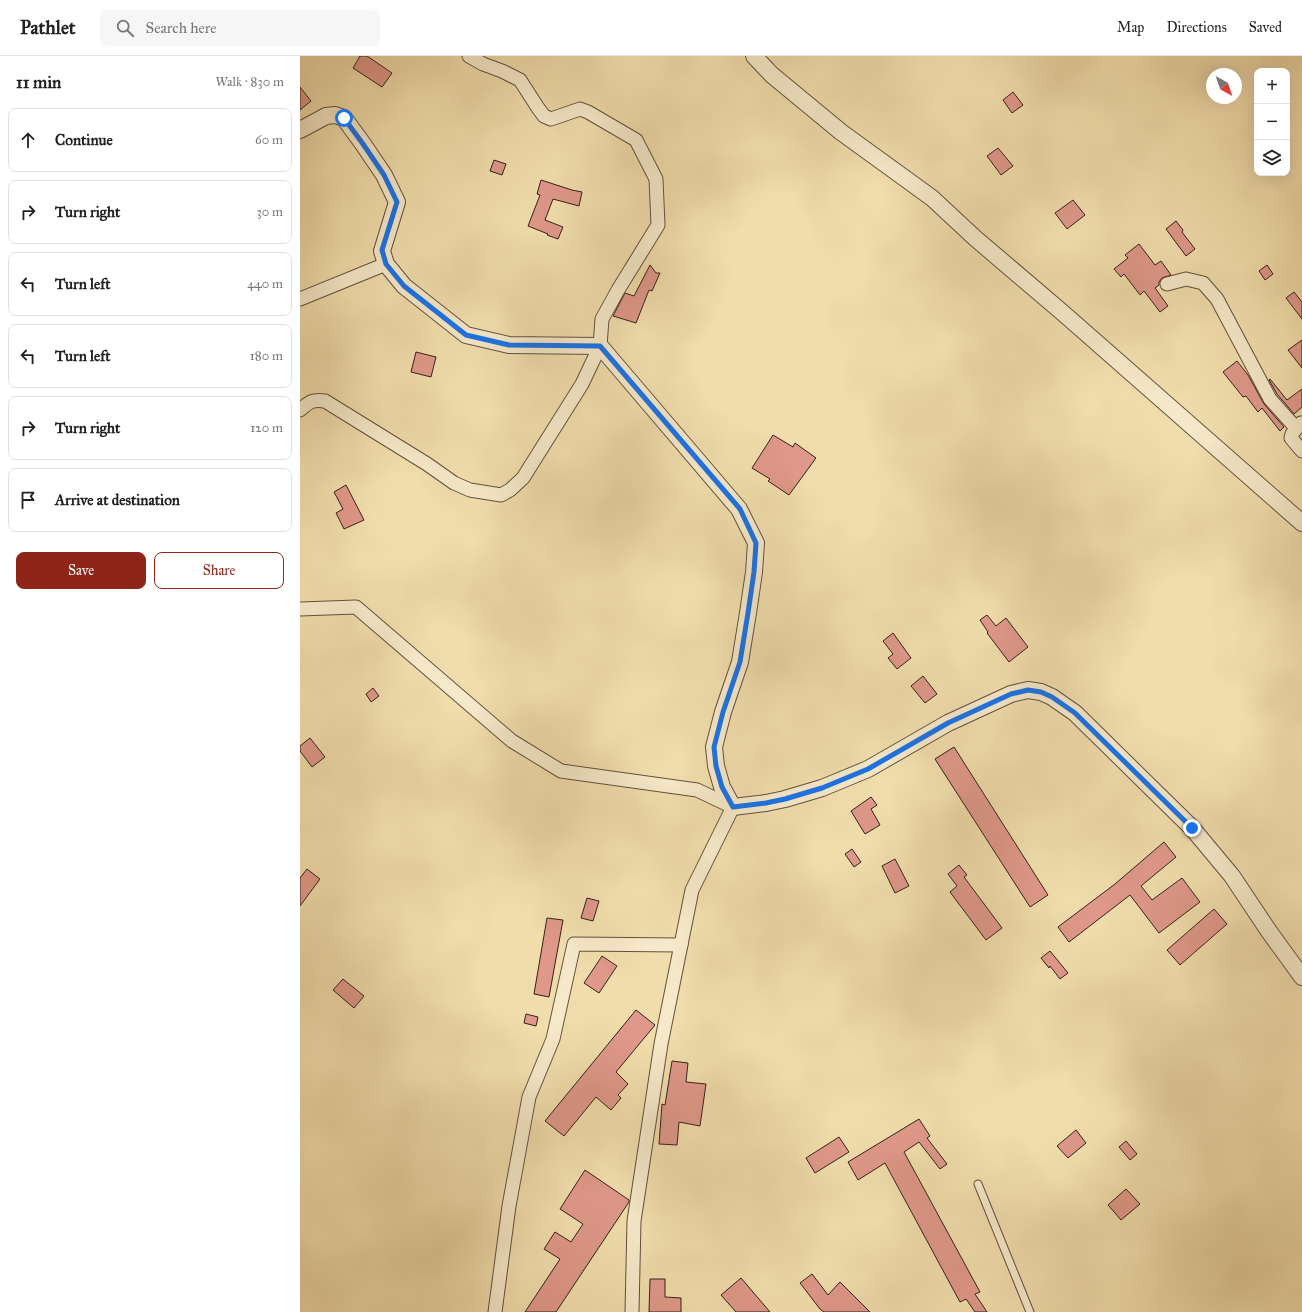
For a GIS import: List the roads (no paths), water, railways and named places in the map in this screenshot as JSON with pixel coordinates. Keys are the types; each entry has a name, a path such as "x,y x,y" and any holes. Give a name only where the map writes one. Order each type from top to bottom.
{"street":[{"path":"300,410 311,401 317,399 325,401 427,464 454,483 470,490 501,495 510,490 523,478 582,384 600,346 602,319 658,225 656,179 636,140 588,112 580,109 551,119 544,116 520,80 469,56"},
{"path":"754,56 772,75 841,132 932,198 975,238 1069,318 1302,523"},
{"path":"300,130 326,116 335,115 344,118 384,175 397,202 382,250 386,264 404,286 466,335 509,345 600,346 740,509 756,543 752,586 740,662 723,712 714,747 716,766 722,787 733,807"},
{"path":"300,299 386,264"},
{"path":"1167,284 1186,280 1203,283 1217,299 1270,400 1299,425 1291,438 1302,451"},
{"path":"300,609 356,607 512,741 561,771 697,790 733,807 785,799 822,788 868,769 948,723 1011,694 1028,690 1041,692 1052,697 1075,713 1192,828 1232,876 1302,977"},
{"path":"632,1312 634,1221 661,1044 692,890 733,807"},
{"path":"495,1312 509,1206 529,1097 553,1039 574,944 681,945"}],"lane":[{"path":"978,1184 1030,1312"}]}
